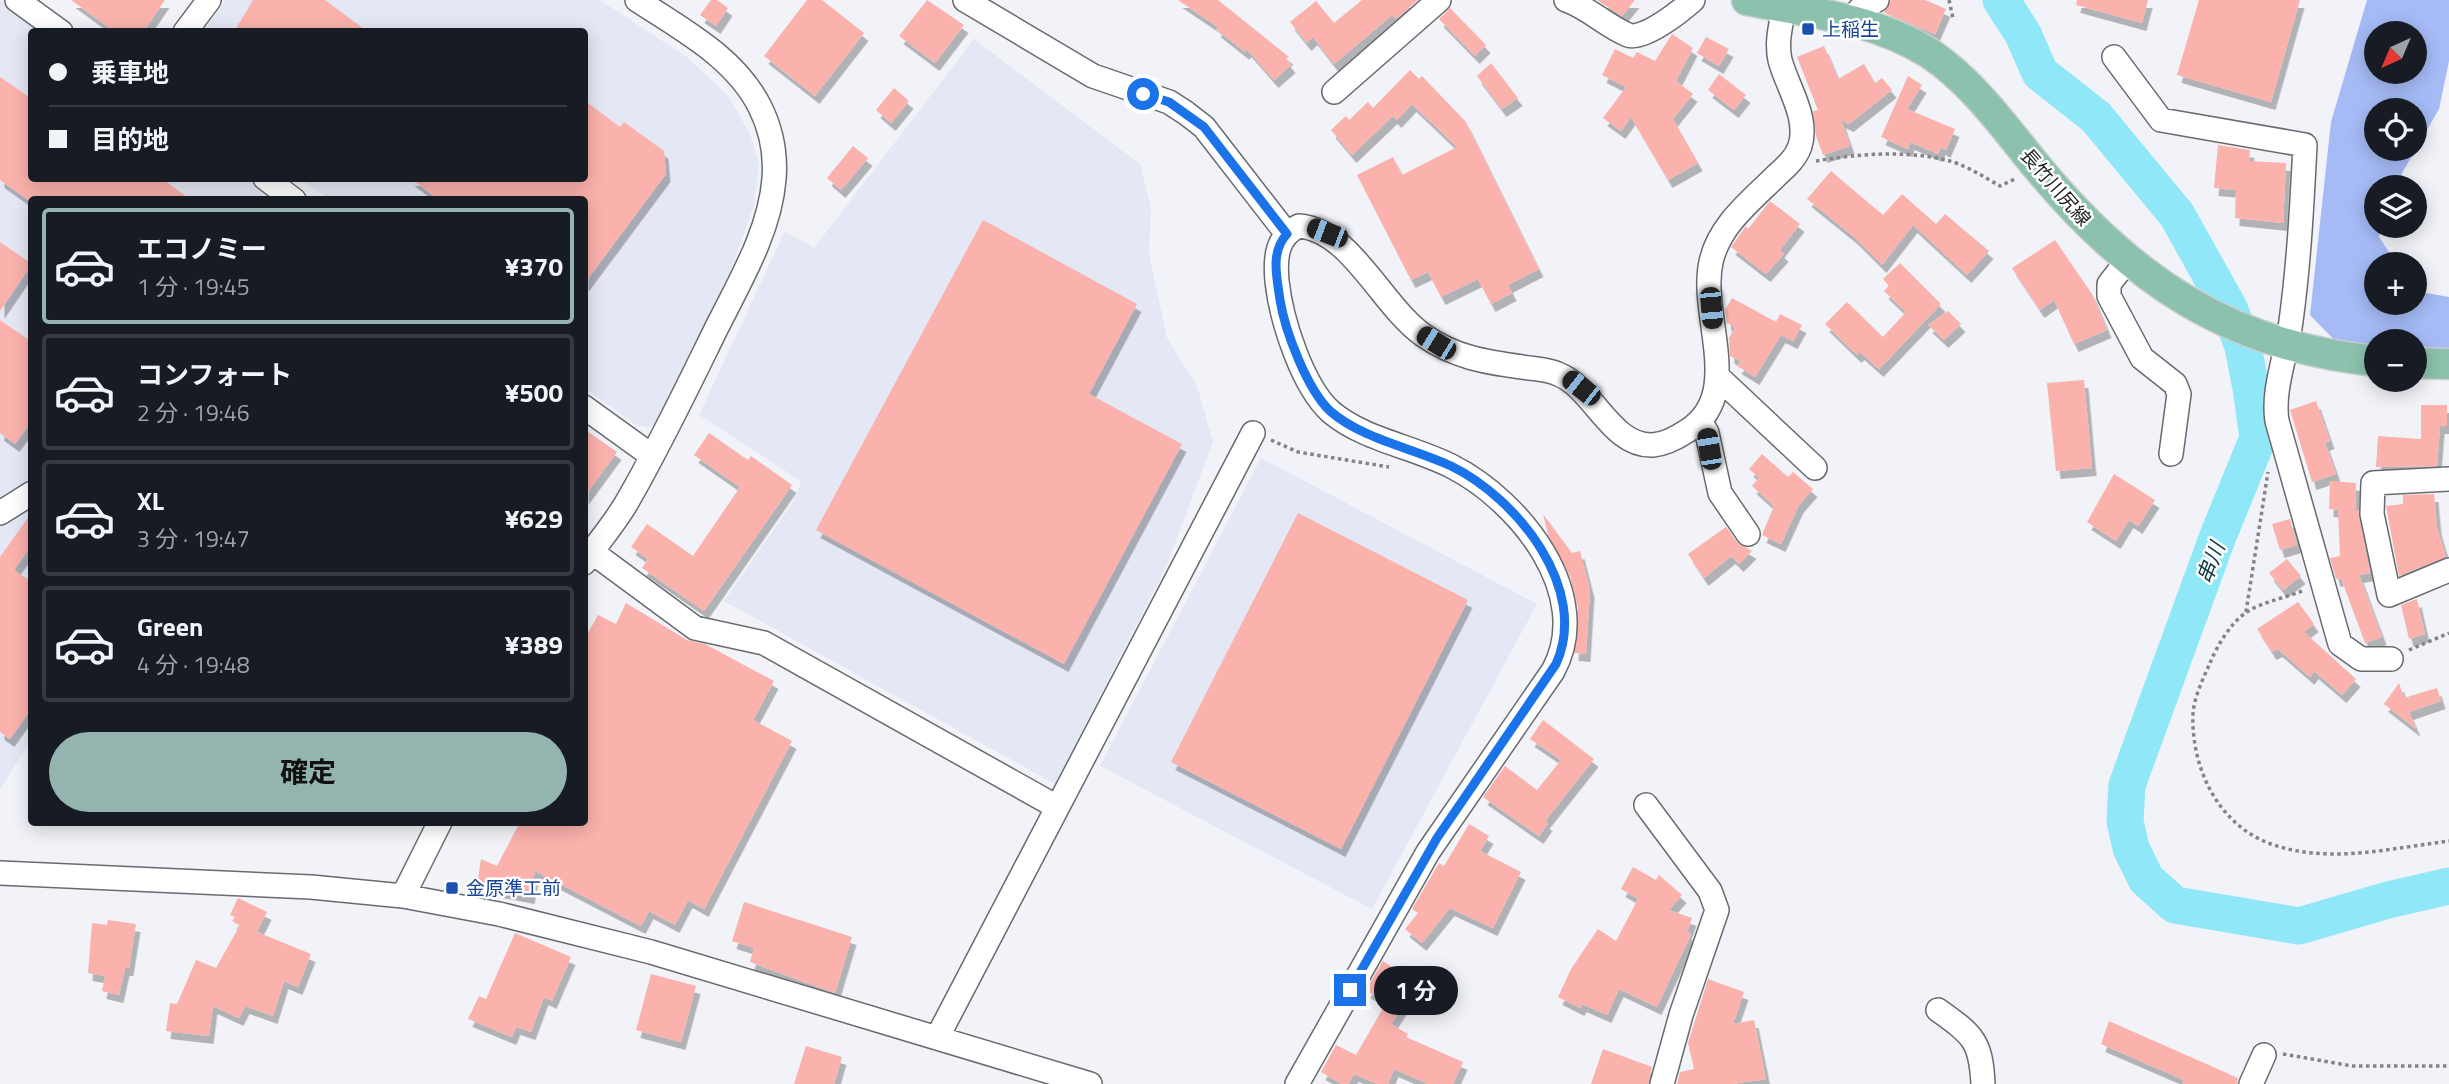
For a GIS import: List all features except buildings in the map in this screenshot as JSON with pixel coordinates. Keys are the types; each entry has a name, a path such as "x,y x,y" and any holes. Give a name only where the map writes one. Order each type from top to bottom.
{"main road":[{"name":"長竹川尻線","path":"1748,0 1831,12 1902,38 1940,61 1977,95 2081,218 2135,268 2209,315 2282,344 2364,359"},
{"path":"2427,363 2449,364"}],"street":[{"path":"17,0 56,28"},
{"path":"189,28 209,0"},
{"path":"637,0 701,43 736,73 759,105 773,148 774,179 760,236 626,505 588,558 695,628 764,643 1057,807"},
{"path":"965,0 1093,76 1169,102 1186,113 1204,127 1287,234"},
{"path":"1334,92 1439,0"},
{"path":"1566,0 1584,6 1626,34 1635,36 1651,30 1693,0"},
{"path":"1831,12 1860,9 1877,0"},
{"path":"1297,1084 1428,852 1553,671 1564,641 1565,620 1558,582 1525,528 1507,505 1454,467 1350,424 1323,404 1293,344 1282,313 1276,265 1277,251 1287,234 1299,226 1327,233 1341,245 1399,315 1423,335 1449,351 1472,360 1555,372 1570,379 1627,437 1653,445 1671,440 1701,422 1716,391 1709,285 1716,243 1730,223 1793,159 1800,146 1802,130 1780,60 1779,36 1784,7"},
{"path":"2114,57 2161,120 2305,145 2299,261 2282,344 2274,405 2340,644 2361,659 2391,659"},
{"path":"270,182 289,196"},
{"path":"2135,268 2109,284 2109,296 2134,348 2152,368 2175,384 2179,394 2171,454"},
{"path":"1717,376 1815,468"},
{"path":"588,410 652,456"},
{"path":"1701,422 1707,433 1720,494 1748,534"},
{"path":"937,1038 1254,433"},
{"path":"2449,479 2373,483 2372,514 2389,594 2449,570"},
{"path":"0,513 28,496"},
{"path":"1646,805 1710,891 1717,910 1681,1015 1662,1084"},
{"path":"403,896 438,826"},
{"path":"0,873 250,883 403,896 588,934 1090,1084"},
{"path":"1938,1010 1965,1029 1982,1053 1983,1084"},
{"path":"2251,1084 2264,1055"}],"path":[{"path":"1949,0 1952,18"},
{"path":"1793,159 1815,162 1875,154 1948,160 2000,186 2037,167"},
{"path":"1254,433 1298,452 1391,467"},
{"path":"2246,612 2269,467"},
{"path":"2280,600 2246,612 2217,645 2201,682 2193,711 2194,741 2203,776 2218,804 2241,828 2271,845 2306,854 2349,853 2449,841"},
{"path":"2391,659 2449,633"},
{"path":"2264,1055 2278,1053 2352,1066 2449,1066"}],"shaded area":[{"path":"0,0 40,28 28,28 28,182 256,182 277,196 28,196 28,486 0,505"},
{"path":"226,0 600,0 687,57 729,97 750,134 759,163 754,205 734,262 658,421 650,427 637,426 588,390 588,196 325,196 304,182 588,182 588,28 205,28"},
{"path":"2367,0 2449,0 2449,61 2439,109 2427,130 2427,98 2364,98 2364,161 2409,161 2401,175 2364,175 2364,238 2380,238 2389,252 2364,252 2364,315 2427,315 2427,293 2449,297 2449,359 2427,357 2427,329 2364,329 2364,350 2342,348 2310,315 2331,122"},
{"path":"974,39 1140,164 1151,209 1149,254 1167,338 1197,386 1213,442 1167,565 1055,784 724,601 795,499 801,481 699,415 785,231 814,248"},
{"path":"1261,458 1537,604 1372,909 1100,766"},
{"path":"28,506 28,554 25,558 28,560 28,745 0,789 0,524"}],"waterway":[{"name":"串川","path":"2001,0 2023,34 2040,73 2096,117 2177,215 2230,310 2243,347 2251,388 2258,438 2218,536 2127,785 2125,821 2131,848 2146,879 2175,905 2299,926 2388,900 2449,886"}],"place":[{"name":"上稲生","path":"1808,29"},
{"name":"金原準工前","path":"452,888"}],"route":[{"path":"1143,94 1169,102 1204,127 1287,234 1277,251 1276,265 1282,313 1293,344 1323,404 1350,424 1454,467 1496,496 1507,505 1525,528 1550,567 1562,595 1565,612 1564,641 1560,657 1545,684 1437,838 1350,990"}]}
